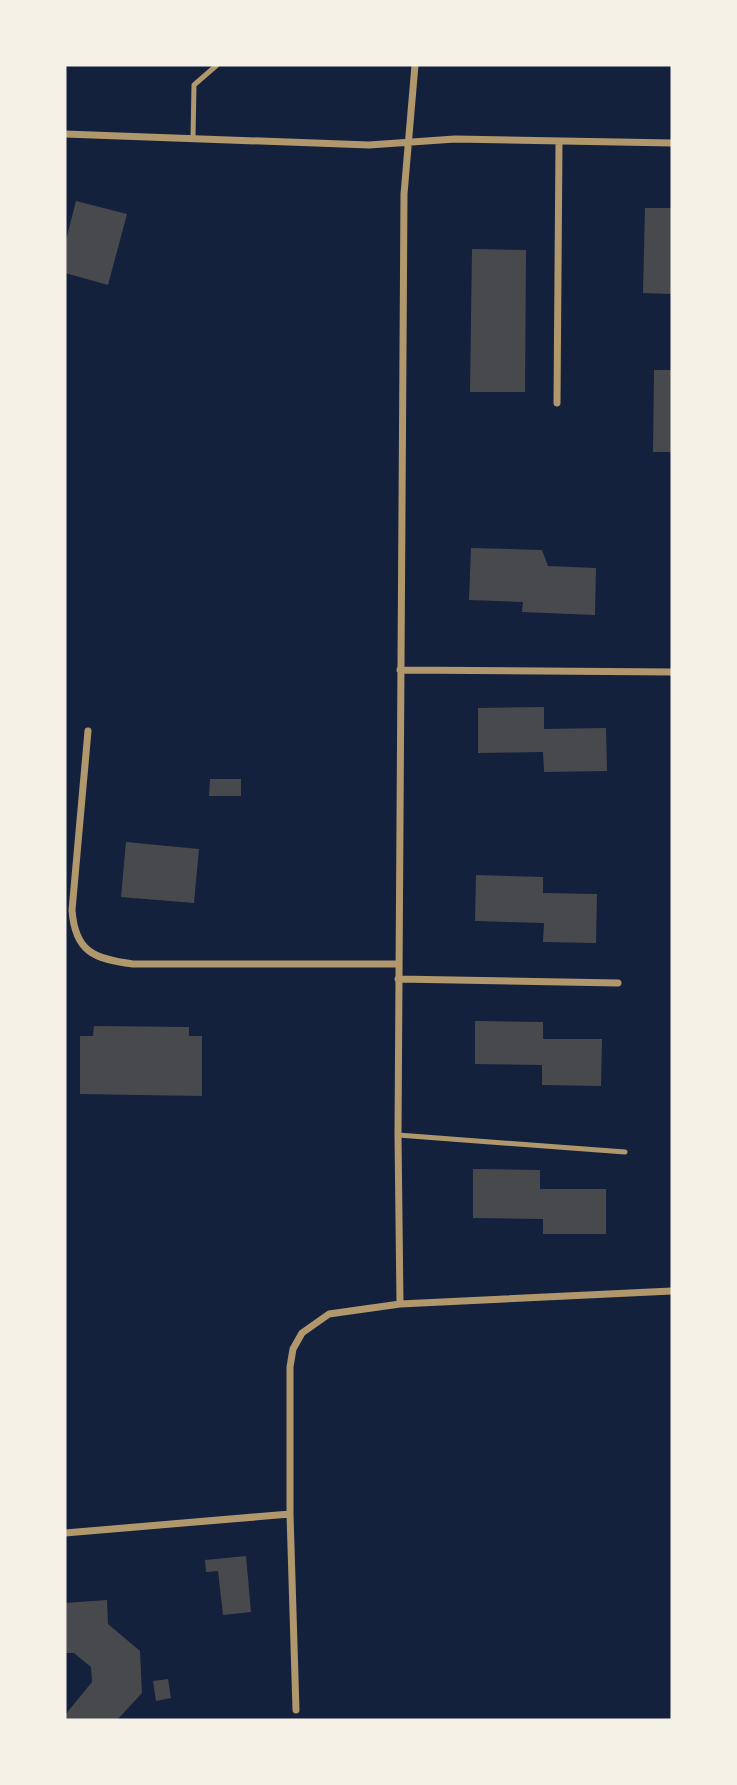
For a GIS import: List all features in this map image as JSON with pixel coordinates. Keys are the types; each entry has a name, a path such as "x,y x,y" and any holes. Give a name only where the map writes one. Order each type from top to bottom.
{"street":[{"path":"400,1304 398,964 404,194 415,65"},
{"path":"65,134 369,145 455,139 672,143"},
{"path":"557,403 559,142"},
{"path":"400,670 672,672"},
{"path":"88,731 72,910 76,935 90,953 108,961 133,964 398,964"},
{"path":"398,979 618,983"},
{"path":"296,1710 290,1514 290,1367 293,1349 302,1333 329,1314 400,1304 672,1291"},
{"path":"65,1532 290,1514"}],"lane":[{"path":"193,138 194,85 217,65"},
{"path":"398,1135 625,1152"}],"building":[{"path":"76,201 127,214 108,285 65,273 65,244"},
{"path":"645,208 672,208 672,294 643,293"},
{"path":"472,249 526,250 525,392 470,392"},
{"path":"654,370 672,370 672,452 653,452"},
{"path":"471,548 542,550 548,566 596,568 595,615 522,612 523,602 469,600"},
{"path":"544,707 544,729 606,728 607,771 544,772 543,752 478,753 478,708"},
{"path":"210,779 241,779 241,796 209,796"},
{"path":"126,842 199,849 194,903 121,897"},
{"path":"476,875 543,877 543,893 597,894 596,943 543,942 544,923 475,921"},
{"path":"475,1021 543,1022 543,1039 602,1039 601,1086 542,1085 542,1065 475,1064"},
{"path":"94,1026 189,1027 189,1036 202,1036 202,1096 80,1094 80,1036 93,1036"},
{"path":"473,1169 540,1170 540,1189 606,1189 606,1234 543,1234 543,1219 473,1218"},
{"path":"246,1556 251,1612 223,1615 218,1571 206,1572 205,1560"},
{"path":"107,1600 108,1624 140,1651 142,1693 117,1720 65,1720 65,1715 92,1682 91,1667 74,1653 65,1653 65,1603"},
{"path":"168,1679 171,1698 156,1701 153,1681"}]}
